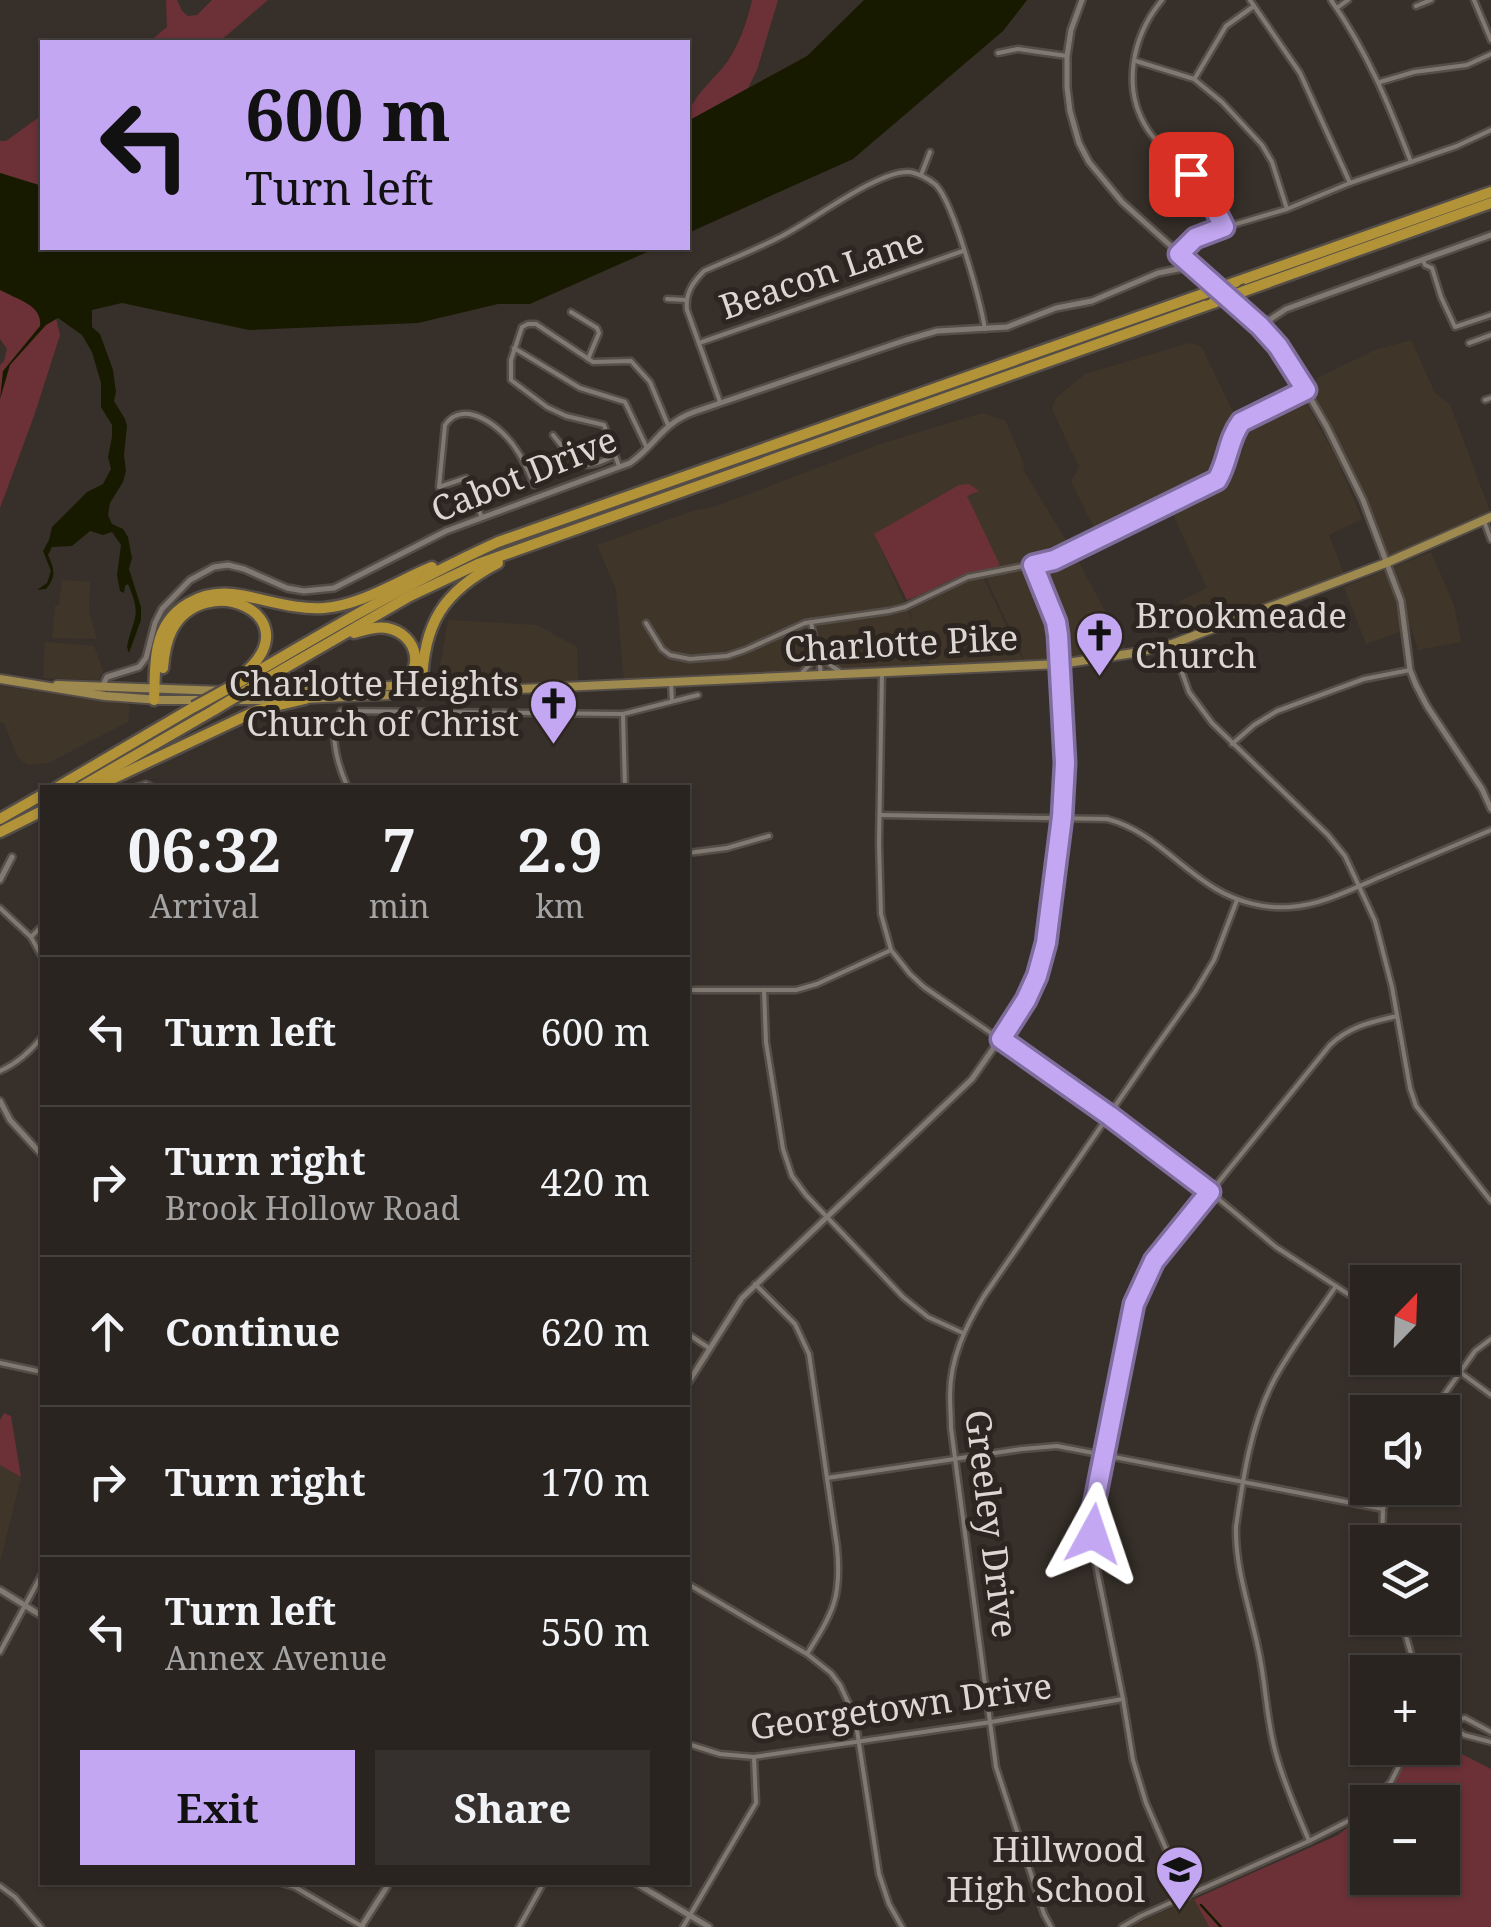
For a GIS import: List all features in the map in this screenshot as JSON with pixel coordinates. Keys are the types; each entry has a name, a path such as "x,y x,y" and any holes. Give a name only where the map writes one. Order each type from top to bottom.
{"highway":[{"path":"61,785 352,616 498,542 1491,192"},
{"path":"84,785 334,639 478,564 1491,204"},
{"path":"421,690 422,656 442,605 471,578 534,543"},
{"path":"157,695 158,646 166,624 192,599 234,594 301,607 338,606 462,558"},
{"path":"157,695 173,627 188,611 205,602 225,600 243,604 261,616 267,630 266,644 240,680"},
{"path":"334,639 378,628 394,630 406,638 414,652 413,672 406,682 394,686"},
{"path":"99,785 258,710 305,699"},
{"path":"0,819 40,796"},
{"path":"0,832 40,811"}],"main road":[{"name":"Charlotte Pike","path":"0,678 45,686 260,702 480,682 527,687 1060,664 1172,644 1386,563 1487,519"},
{"name":"Charlotte Pike","path":"157,695 394,686 421,690"}],"street":[{"path":"1082,0 1071,30 1067,87 1070,111 1089,162 1122,202 1260,326 1306,390 1363,500 1401,601 1410,670 1491,810"},
{"path":"1162,0 1140,34 1134,61 1135,97 1148,130 1206,191 1224,227"},
{"path":"1250,0 1300,73 1350,183"},
{"path":"1331,0 1380,82 1412,162"},
{"path":"1337,8 1348,0"},
{"path":"1416,6 1431,0"},
{"path":"1474,0 1491,40"},
{"path":"1194,79 1226,26 1254,6"},
{"path":"998,53 1018,49 1068,56"},
{"path":"1380,82 1414,72 1467,65 1491,54"},
{"path":"1134,61 1194,79 1222,102 1272,162 1287,209"},
{"path":"1179,254 1195,238 1287,209 1491,130"},
{"path":"921,175 930,152"},
{"path":"720,404 686,300 696,278 782,236 884,176 909,172 921,175 935,184 946,199 985,329"},
{"path":"1260,326 1286,309 1491,235"},
{"name":"Beacon Lane","path":"698,343 963,251"},
{"path":"1423,260 1432,268 1455,327 1491,315"},
{"name":"Cabot Drive","path":"100,691 107,677 140,667 162,610 180,588 214,566 244,569 287,588 334,588 446,531 619,467 641,456 668,424 680,417 906,340 937,332 1006,326 1056,308 1092,301 1158,273 1193,266"},
{"path":"667,299 686,300"},
{"path":"571,312 597,328 599,334 588,359"},
{"path":"619,467 604,425 547,407 511,380 511,360 522,327 536,324 593,362 631,361 650,382 668,424"},
{"path":"1469,343 1491,335"},
{"path":"514,348 580,388 625,402 647,448"},
{"path":"646,623 670,655 704,659 745,650 811,622 905,607 968,577 1054,560 1217,480 1241,422 1306,390"},
{"path":"482,518 466,478 439,487 450,418 473,414 501,432 515,446 534,485"},
{"path":"553,435 577,465 615,456"},
{"path":"1487,519 1491,540"},
{"path":"690,1380 754,1284 972,1078 1026,1000 1043,958 1062,817 1065,763 1056,622 1033,565"},
{"path":"811,622 822,676"},
{"path":"1172,644 1189,692 1212,723 1345,856 1375,920 1416,1106 1491,1200"},
{"path":"818,652 824,662 846,675"},
{"path":"799,676 818,652"},
{"path":"1232,744 1277,711 1364,679 1410,670"},
{"path":"882,673 881,914 891,950 924,987 1110,1116 1276,1247 1350,1295"},
{"path":"671,682 672,701"},
{"path":"347,785 341,772 334,721 341,711 623,714 698,694"},
{"path":"623,714 625,785"},
{"path":"880,815 1107,820 1129,826 1149,838 1201,880 1237,900 1290,907 1325,900 1491,830"},
{"path":"690,853 769,836"},
{"path":"0,880 12,857"},
{"name":"Greeley Drive","path":"1051,1927 996,1768 954,1458 950,1391 956,1354 984,1296 1202,980 1237,900"},
{"path":"0,908 31,936 40,953"},
{"path":"31,936 40,928"},
{"path":"690,990 804,989 891,950"},
{"path":"764,990 766,1042 786,1159 798,1186 903,1298 928,1317 963,1333"},
{"path":"1187,1897 1146,1803 1130,1746 1095,1560 1093,1510 1134,1304 1154,1261 1330,1045 1342,1033 1361,1024 1396,1016"},
{"path":"0,1071 14,1064 40,1039"},
{"path":"0,1100 10,1120 40,1153"},
{"path":"0,1127 10,1120"},
{"path":"754,1284 795,1324 808,1354 837,1547 838,1588 830,1616 807,1654"},
{"path":"1308,1840 1275,1752 1236,1527 1251,1439 1270,1389 1336,1286"},
{"path":"690,1335 709,1348"},
{"path":"1444,1395 1474,1352 1491,1339"},
{"path":"0,1362 40,1372"},
{"path":"1461,1371 1491,1394"},
{"path":"827,1478 1046,1446 1383,1509"},
{"path":"1383,1525 1385,1505"},
{"path":"0,1652 40,1578"},
{"path":"690,1585 807,1654 840,1685 854,1715 879,1874 902,1927"},
{"path":"0,1590 40,1615"},
{"name":"Georgetown Drive","path":"690,1745 720,1754 754,1757 1124,1699"},
{"path":"1491,1732 1464,1718 1454,1724 1464,1735 1491,1742"},
{"path":"684,1927 756,1803 754,1757"},
{"path":"1122,1927 1350,1820"},
{"path":"289,1885 362,1927 388,1885"},
{"path":"518,1927 542,1885"},
{"path":"639,1885 708,1927"},
{"path":"0,1886 41,1927"}],"shaded area":[{"path":"166,0 177,0 188,16 197,15 212,0 268,0 221,40 151,40 167,27"},
{"path":"752,0 778,0 748,88 690,120 692,105 723,68 743,32"},
{"path":"864,0 1027,0 1003,31 853,159 690,232 690,120 807,56"},
{"path":"40,116 40,185 0,173 0,141 6,141"},
{"path":"0,173 40,185 40,250 652,250 530,304 498,304 418,323 249,330 122,303 92,310 92,327 100,334 113,370 114,401 127,426 126,471 108,515 112,524 123,529 128,537 132,558 129,569 141,607 141,620 129,653 136,610 128,584 124,593 120,591 117,575 121,545 112,532 103,535 90,531 72,546 52,547 48,555 53,568 52,580 46,589 37,590 47,583 51,571 43,551 52,527 87,492 103,484 111,469 108,457 112,425 101,407 101,383 92,352 82,335 58,318 46,325 10,365 0,399 3,371 40,326 40,319 33,308 0,290"},
{"path":"0,287 55,314 60,335 0,508 0,365 7,349 0,339"},
{"path":"1411,340 1435,393 1450,404 1491,514 1388,558 1350,467 1305,384 1375,350"},
{"path":"1189,343 1201,346 1243,432 1305,401 1336,457 1362,519 1329,535 1344,574 1229,620 1190,631 1179,601 1207,588 1170,508 1165,502 1098,536 1071,481 1079,467 1052,409 1056,398 1085,374"},
{"path":"982,413 1006,421 1024,471 1126,650 1026,663 988,582 965,497 875,535 913,622 910,610 974,579 984,579 1024,663 931,667 919,635 920,669 624,681 616,590 597,545 717,506 883,443"},
{"path":"969,484 979,491 967,496 1000,565 961,576 907,600 874,534 959,485"},
{"path":"1431,552 1454,605 1461,642 1418,650 1411,628 1366,644 1344,587"},
{"path":"62,580 90,582 89,612 97,639 52,638"},
{"path":"448,620 537,625 577,647 578,682 438,678"},
{"path":"45,642 94,646 103,671 98,680 43,678"},
{"path":"0,686 130,705 128,722 48,763 28,765 18,758 4,723 0,722"},
{"path":"4,1413 11,1416 21,1477 0,1465 0,1420"},
{"path":"0,1465 21,1477 0,1562"},
{"path":"1460,1753 1491,1769 1491,1927 1209,1927 1194,1899 1338,1835 1350,1825 1350,1895 1460,1895 1460,1785 1391,1785 1403,1765 1460,1765"},
{"name":"Hillwood High School","path":"1194,1898 1209,1927 1132,1927 1149,1918"}],"waterway":[{"path":"1201,1905 1221,1927"}],"place":[{"name":"Brookmeade Church","path":"1100,678"},
{"name":"Charlotte Heights Church of Christ","path":"554,746"},
{"name":"Hillwood High School","path":"1180,1912"}],"route":[{"path":"1093,1534 1093,1510 1134,1304 1154,1261 1210,1192 1001,1039 1026,1000 1043,958 1062,817 1065,763 1058,635 1033,565 1054,560 1217,480 1241,422 1306,390 1260,326 1179,254 1195,238 1224,227 1206,191 1191,174"}]}
